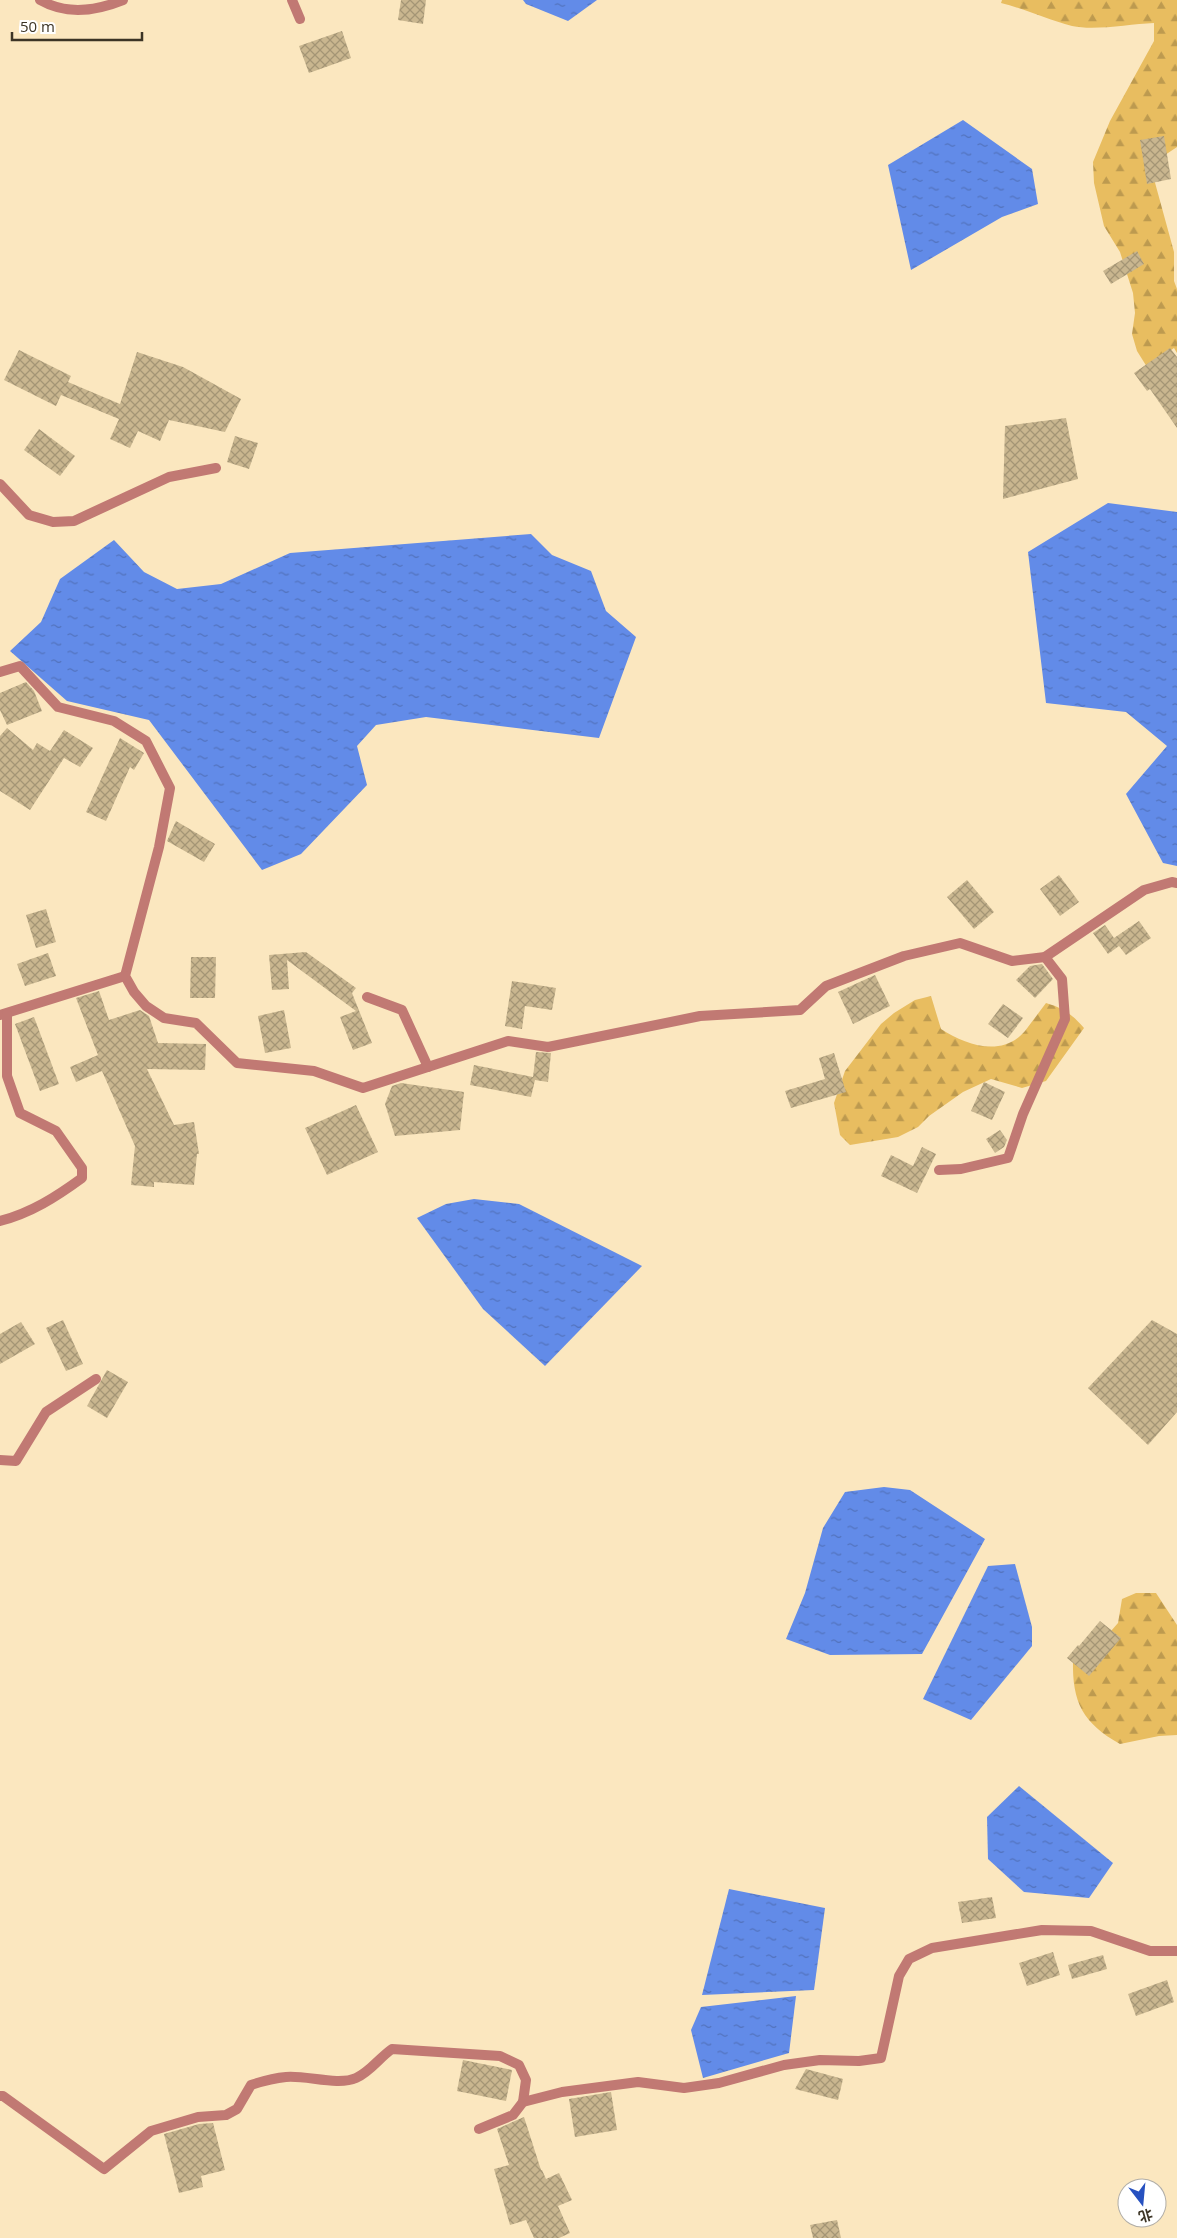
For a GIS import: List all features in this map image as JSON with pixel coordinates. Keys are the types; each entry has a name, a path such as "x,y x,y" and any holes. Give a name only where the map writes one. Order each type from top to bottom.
{"street":[{"path":"40,0 49,5 79,11 111,5 123,0"},
{"path":"292,0 300,19"},
{"path":"0,484 29,515 53,522 74,521 169,477 216,468"},
{"path":"0,672 20,666 58,707 114,721 146,741 170,788 159,847 125,976 134,992 146,1006 164,1018 196,1023 236,1063 314,1071 363,1088 508,1041 548,1047 700,1016 800,1010 826,986 904,956 960,943 1012,961 1045,957 1144,890 1172,882 1177,883"},
{"path":"939,1170 961,1169 1008,1158 1023,1114 1065,1019 1062,979 1045,957"},
{"path":"0,1221 16,1216 53,1199 82,1178 82,1168 56,1131 20,1113 7,1076 4,1015 125,976"},
{"path":"367,997 402,1010 428,1067"},
{"path":"0,1461 16,1461 46,1412 96,1379"},
{"path":"523,2102 562,2092 638,2082 684,2088 719,2083 784,2065 820,2060 859,2061 881,2058 899,1976 909,1958 932,1948 1042,1930 1090,1931 1150,1951 1177,1951"},
{"path":"0,2096 3,2096 104,2169 151,2130 198,2117 226,2115 237,2109 251,2085 287,2077 335,2080 354,2079 366,2072 380,2057 392,2050 500,2056 519,2065 526,2080 523,2102 513,2115 479,2129"}],"green space":[{"path":"1002,0 1177,0 1177,147 1162,157 1154,179 1174,252 1174,281 1177,289 1177,353 1174,348 1147,367 1137,351 1132,334 1135,313 1133,293 1120,252 1104,226 1094,183 1093,162 1110,121 1154,41 1154,23 1101,28 1072,26 1001,3"},
{"path":"931,996 941,1029 972,1044 995,1046 1006,1044 1016,1039 1025,1031 1046,1003 1067,1012 1084,1028 1046,1081 1022,1088 991,1079 963,1092 929,1116 918,1127 898,1137 850,1145 840,1135 834,1103 845,1071 881,1024 915,1000"},
{"path":"1136,1593 1156,1593 1177,1625 1177,1735 1159,1736 1120,1744 1097,1728 1082,1710 1075,1688 1073,1660 1104,1639 1118,1623 1122,1599"}],"water":[{"path":"523,0 597,0 568,21 526,4"},
{"path":"963,120 1032,169 1038,204 1002,217 911,270 888,165"},
{"path":"1108,503 1177,512 1177,866 1163,863 1126,794 1167,746 1126,712 1046,703 1028,552"},
{"path":"531,534 552,555 591,571 606,611 636,637 599,738 426,717 376,725 357,746 367,785 301,854 262,870 149,720 67,701 10,651 41,622 60,579 114,540 144,572 177,589 221,584 290,553"},
{"path":"474,1199 519,1204 642,1266 545,1366 483,1309 417,1218 446,1204"},
{"path":"884,1487 910,1490 985,1539 922,1654 830,1655 786,1639 805,1593 823,1528 845,1492"},
{"path":"1015,1564 1032,1627 1032,1646 971,1720 923,1699 988,1566"},
{"path":"1019,1786 1113,1863 1089,1898 1024,1892 988,1859 987,1817"},
{"path":"729,1889 825,1908 814,1990 702,1995"},
{"path":"796,1996 789,2053 703,2078 691,2030 701,2007"}],"building":[{"path":"401,0 426,0 423,24 398,20"},
{"path":"342,31 351,58 309,73 299,46"},
{"path":"1164,136 1171,179 1147,184 1140,140"},
{"path":"1137,251 1144,264 1111,284 1103,271"},
{"path":"1170,348 1177,357 1177,428 1150,389 1147,391 1134,373"},
{"path":"19,350 71,376 68,382 120,404 137,352 183,367 241,399 225,432 169,420 160,441 138,431 130,448 110,439 119,419 61,395 56,406 4,380"},
{"path":"1066,418 1078,479 1003,499 1005,426"},
{"path":"39,429 75,456 60,476 24,450"},
{"path":"235,436 258,443 249,469 227,462"},
{"path":"26,682 34,691 42,711 7,725 0,710 0,693"},
{"path":"7,728 33,750 37,743 50,751 64,730 93,748 80,767 64,758 30,810 0,791 0,736"},
{"path":"120,738 144,753 134,770 130,767 106,821 86,812"},
{"path":"176,821 215,844 204,862 167,841"},
{"path":"1059,875 1079,902 1060,916 1040,889"},
{"path":"967,880 994,912 974,929 947,897"},
{"path":"46,909 56,942 36,948 26,915"},
{"path":"1139,921 1151,938 1126,955 1119,946 1108,954 1093,933 1105,925 1114,938"},
{"path":"306,952 356,988 352,993 372,1043 353,1050 340,1017 356,1011 287,960 289,989 272,990 269,955"},
{"path":"48,953 56,976 25,986 17,964"},
{"path":"191,957 216,957 215,998 190,998"},
{"path":"1042,964 1053,979 1035,998 1016,980 1030,966"},
{"path":"875,975 890,1006 853,1024 838,992"},
{"path":"512,981 556,988 552,1010 525,1006 522,1029 505,1026"},
{"path":"99,991 109,1020 140,1010 149,1016 158,1043 206,1044 205,1070 147,1069 174,1125 194,1122 199,1154 197,1154 194,1185 154,1182 154,1187 131,1185 135,1146 102,1071 76,1082 70,1067 98,1055 76,998"},
{"path":"1003,1004 1023,1018 1008,1038 988,1024"},
{"path":"284,1010 291,1048 265,1053 258,1016"},
{"path":"34,1017 59,1084 40,1091 15,1024"},
{"path":"536,1052 551,1053 548,1082 535,1080 531,1097 470,1085 474,1065 533,1077"},
{"path":"834,1053 846,1092 791,1108 785,1091 825,1079 819,1058"},
{"path":"984,1082 1005,1092 992,1120 971,1111"},
{"path":"401,1083 464,1092 460,1130 395,1136 385,1104 392,1086"},
{"path":"356,1105 378,1152 327,1175 305,1128"},
{"path":"1000,1130 1007,1140 1004,1147 995,1153 986,1139"},
{"path":"922,1147 936,1154 917,1193 881,1176 891,1155 913,1166"},
{"path":"63,1320 83,1364 66,1371 46,1328"},
{"path":"1152,1320 1177,1334 1177,1412 1148,1445 1088,1388"},
{"path":"21,1322 35,1344 0,1364 0,1334"},
{"path":"107,1370 128,1382 107,1418 87,1406"},
{"path":"1100,1621 1121,1638 1089,1676 1067,1658"},
{"path":"992,1897 996,1918 962,1923 958,1902"},
{"path":"1053,1952 1060,1975 1027,1986 1019,1963"},
{"path":"1103,1955 1107,1969 1072,1979 1068,1965"},
{"path":"1167,1980 1174,2002 1136,2016 1128,1994"},
{"path":"463,2060 512,2070 506,2101 457,2091"},
{"path":"806,2069 843,2079 838,2100 795,2089"},
{"path":"611,2092 617,2130 575,2137 569,2099"},
{"path":"524,2117 541,2170 546,2179 559,2173 572,2200 558,2206 570,2233 559,2238 534,2238 526,2220 510,2225 494,2169 509,2165 497,2129"},
{"path":"213,2123 225,2170 201,2176 203,2187 179,2193 164,2134 199,2124"},
{"path":"837,2220 841,2238 813,2238 810,2225"}]}
